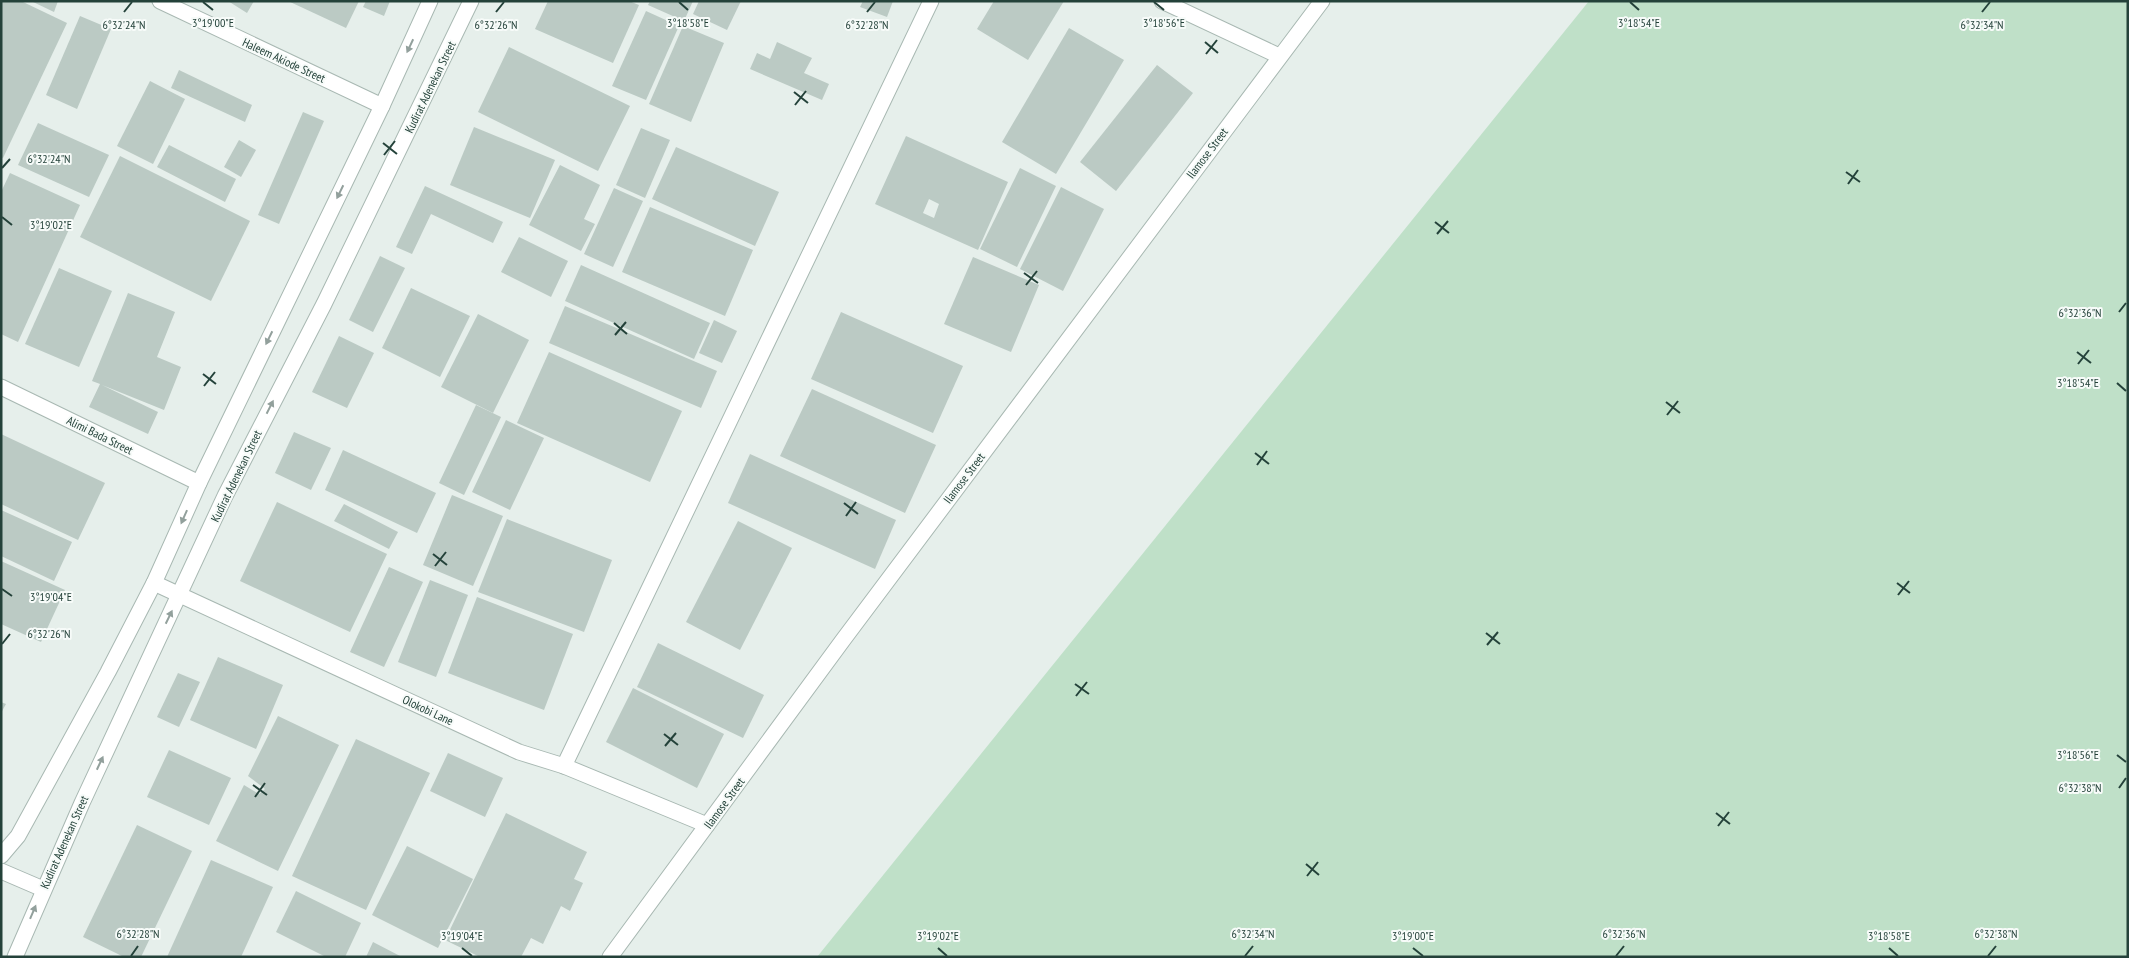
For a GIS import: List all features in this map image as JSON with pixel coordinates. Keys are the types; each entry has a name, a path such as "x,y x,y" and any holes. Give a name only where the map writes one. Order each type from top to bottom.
{"street":[{"name":"Haleem Akiode Street","path":"160,1 382,106"},
{"path":"1,856 18,836 108,672 154,583 199,483 382,106 430,1"},
{"name":"Kudirat Adenekan Street","path":"16,956 43,889 224,496 324,304 471,1"},
{"path":"564,766 931,1"},
{"path":"1162,1 1279,56"},
{"name":"Ilamose Street","path":"610,957 843,640 1322,1"},
{"name":"Alimi Bada Street","path":"1,387 199,483"},
{"name":"Olokobi Lane","path":"154,583 519,752 564,766 708,825"},
{"path":"1,872 43,889"}],"green space":[{"path":"1589,1 2128,1 2128,957 817,957"}],"building":[{"path":"1,1 21,1 67,23 3,158 1,157"},
{"path":"31,1 58,1 54,12"},
{"path":"228,1 254,1 247,13"},
{"path":"288,1 359,1 346,28"},
{"path":"366,1 390,1 384,16 363,7"},
{"path":"548,1 629,1 639,5 613,63 535,29"},
{"path":"650,1 693,1 684,21 648,5"},
{"path":"699,1 741,1 727,30 693,14"},
{"path":"863,1 893,1 887,17 860,7"},
{"path":"994,1 1064,1 1028,60 977,29"},
{"path":"646,11 679,26 646,100 612,86"},
{"path":"80,16 111,29 77,109 46,95"},
{"path":"683,26 724,43 691,122 649,104"},
{"path":"1069,28 1124,60 1056,174 1002,142"},
{"path":"777,42 812,58 804,73 829,84 822,100 750,69 757,53 770,59"},
{"path":"509,47 630,106 598,171 478,112"},
{"path":"1157,65 1193,93 1116,191 1080,162"},
{"path":"179,70 252,105 245,122 171,88"},
{"path":"150,81 185,99 153,164 117,146"},
{"path":"303,112 324,121 279,224 258,215"},
{"path":"38,123 109,155 89,197 18,165"},
{"path":"474,127 555,160 530,218 450,185"},
{"path":"641,128 670,140 645,198 616,185"},
{"path":"906,136 1008,182 978,250 875,204","holes":["929,199 939,204 934,218 923,213"]},
{"path":"239,140 256,150 241,177 224,167"},
{"path":"169,145 236,179 225,202 157,167"},
{"path":"676,147 779,192 755,246 652,199"},
{"path":"120,156 250,221 211,301 80,237"},
{"path":"560,165 600,185 584,219 595,224 581,251 529,225"},
{"path":"1020,168 1056,186 1017,267 980,249"},
{"path":"10,173 80,205 18,342 1,334 1,192"},
{"path":"425,186 503,222 493,243 431,214 412,254 396,247"},
{"path":"1061,187 1104,209 1063,291 1020,269"},
{"path":"614,188 643,201 613,267 584,254"},
{"path":"650,207 753,250 725,316 622,272"},
{"path":"519,237 568,261 551,297 501,272"},
{"path":"380,256 405,268 373,332 349,320"},
{"path":"973,257 1039,285 1011,352 944,324"},
{"path":"581,265 710,323 694,359 565,301"},
{"path":"59,268 112,291 79,367 25,344"},
{"path":"411,288 470,316 440,377 382,348"},
{"path":"128,293 175,312 157,357 181,367 164,410 102,385 158,412 148,434 89,407 100,384 92,381"},
{"path":"565,306 717,371 701,408 549,343"},
{"path":"841,312 963,366 933,433 811,379"},
{"path":"478,314 529,340 493,413 441,387"},
{"path":"714,320 737,331 722,363 699,353"},
{"path":"339,336 374,353 347,408 312,392"},
{"path":"549,352 682,411 650,482 517,423"},
{"path":"812,389 936,445 905,513 780,456"},
{"path":"476,405 501,417 464,495 439,483"},
{"path":"506,420 544,438 510,510 472,492"},
{"path":"294,432 331,448 311,490 275,473"},
{"path":"1,434 105,483 78,540 1,504"},
{"path":"343,450 436,493 417,533 325,490"},
{"path":"750,454 896,520 875,569 728,503"},
{"path":"452,495 503,516 473,586 423,565"},
{"path":"277,502 387,554 350,632 240,581"},
{"path":"344,504 398,532 389,549 334,521"},
{"path":"1,510 72,542 54,581 1,556"},
{"path":"507,519 612,560 584,632 478,592"},
{"path":"738,521 792,548 740,650 686,622"},
{"path":"1,561 65,590 41,642 1,624"},
{"path":"389,567 423,582 384,667 350,652"},
{"path":"430,580 468,595 436,677 398,662"},
{"path":"477,597 573,634 544,710 448,673"},
{"path":"658,643 764,695 743,738 637,687"},
{"path":"218,657 283,685 256,749 190,720"},
{"path":"178,673 200,682 179,727 157,717"},
{"path":"633,688 724,734 697,788 606,742"},
{"path":"1,702 6,704 1,713"},
{"path":"278,716 339,745 278,871 216,841 244,785 259,794 265,789 248,776"},
{"path":"356,739 430,773 366,910 292,876"},
{"path":"169,750 231,778 209,825 147,797"},
{"path":"448,753 503,778 485,817 430,791"},
{"path":"506,813 587,852 574,879 583,883 570,911 561,906 543,944 531,938 521,957 480,957 445,940"},
{"path":"137,825 192,851 141,957 124,957 83,937"},
{"path":"407,846 473,879 438,948 372,915"},
{"path":"211,860 273,887 241,957 167,957"},
{"path":"296,891 361,923 345,957 326,957 276,932"},
{"path":"373,942 402,957 366,957"}]}
